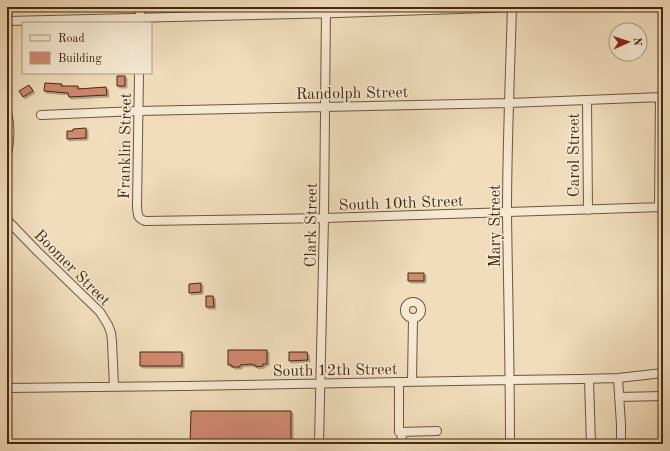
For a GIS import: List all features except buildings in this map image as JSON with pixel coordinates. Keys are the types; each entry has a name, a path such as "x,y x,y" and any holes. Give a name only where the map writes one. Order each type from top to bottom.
{"street":[{"path":"140,7 140,20"},
{"name":"Mary Street","path":"510,444 507,212 512,7"},
{"path":"7,21 140,20 209,11 519,7"},
{"name":"Clark Street","path":"319,444 324,218 326,10"},
{"name":"Franklin Street","path":"139,74 137,207 140,219"},
{"path":"661,97 661,207"},
{"name":"Randolph Street","path":"41,115 138,111 509,103 661,97"},
{"name":"Carol Street","path":"587,100 588,210"},
{"path":"7,112 10,132 7,155"},
{"name":"South 10th Street","path":"140,219 145,221 324,218 661,207"},
{"name":"Boomer Street","path":"7,219 37,251 100,312 105,319 111,333 114,387"},
{"path":"412,318 412,382"},
{"name":"South 12th Street","path":"7,388 589,379 618,378 663,373"},
{"path":"618,378 621,444"},
{"path":"589,379 591,444"},
{"path":"399,382 399,432 437,431"},
{"path":"619,397 663,396"},
{"path":"400,444 403,432"}]}
